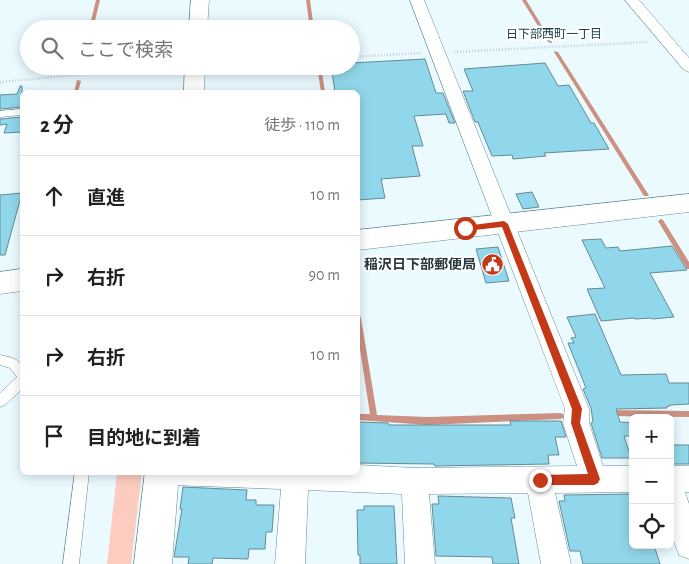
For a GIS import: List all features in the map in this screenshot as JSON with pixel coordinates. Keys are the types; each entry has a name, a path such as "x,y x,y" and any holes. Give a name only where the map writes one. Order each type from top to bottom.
{"street":[{"path":"199,20 200,0"},
{"path":"417,0 577,409 576,423 594,479"},
{"path":"632,0 689,67"},
{"path":"194,90 195,75"},
{"path":"360,240 689,203"},
{"path":"0,283 20,280"},
{"path":"153,564 162,475"},
{"path":"245,475 415,481 629,479"},
{"path":"290,564 295,477"},
{"path":"674,479 689,479"},
{"path":"540,480 556,564"},
{"path":"415,481 420,564"},
{"path":"674,501 689,545"}],"lane":[{"path":"0,114 20,112"},
{"path":"0,360 14,363 20,370"},
{"path":"0,401 20,383"},
{"path":"71,564 82,475"}],"path":[{"path":"360,56 667,41"},
{"path":"0,82 75,75"}],"shaded area":[{"path":"117,475 142,475 131,564 107,564"}],"building":[{"path":"425,59 436,93 443,93 455,123 449,123 446,114 414,116 423,146 412,146 420,176 381,179 385,198 360,200 360,90 335,90 332,75 360,75 360,63"},
{"path":"545,63 558,86 569,85 609,149 544,153 546,156 513,159 512,155 492,156 478,122 475,122 463,91 473,91 464,69"},
{"path":"20,86 22,86 22,90 20,90 20,107 0,109 0,95 17,94"},
{"path":"20,117 20,132 4,133 7,124 0,125 0,119"},
{"path":"532,192 539,207 523,209 516,194"},
{"path":"20,193 20,200 5,255 0,255 0,195"},
{"path":"601,239 606,248 618,247 620,251 672,246 687,270 650,273 674,317 601,321 587,289 605,288 582,240"},
{"path":"498,247 509,281 486,283 476,249"},
{"path":"595,314 621,375 666,374 669,383 689,383 689,404 670,405 667,408 616,409 620,422 629,423 629,436 624,436 629,458 602,458 591,423 593,422 591,408 583,389 586,388 568,343 574,343 571,338 576,337 567,317"},
{"path":"510,421 561,421 566,437 555,437 559,455 548,455 549,464 435,466 434,464 360,463 360,422 388,423 389,425 511,425"},
{"path":"674,445 689,445 689,464 674,464"},
{"path":"183,487 247,490 246,500 256,500 256,505 274,505 272,532 266,532 265,549 249,549 248,559 213,558 212,564 188,564 189,557 174,557 182,509 180,509"},
{"path":"629,494 629,549 655,549 660,564 583,564 580,551 570,551 559,501 565,501 564,495"},
{"path":"438,496 511,498 515,518 511,518 519,564 493,564 492,557 436,556 432,504 439,504"},
{"path":"364,506 394,506 397,564 360,564 357,510 364,510"}],"waterway":[{"path":"93,20 98,0"},
{"path":"308,0 311,20"},
{"path":"524,0 550,42"},
{"path":"556,52 646,195"},
{"path":"320,75 323,90"},
{"path":"77,90 79,81"},
{"path":"661,221 689,267"},
{"path":"360,330 374,418"},
{"path":"609,413 689,414"},
{"path":"374,418 428,421 560,416"},
{"path":"360,417 374,418"}],"place":[{"name":"稲沢日下部郵便局","path":"492,265"}],"district":[{"name":"日下部西町一丁目","path":"554,34"}],"route":[{"path":"465,228 504,224 577,409 576,423 594,479 540,480"}]}
